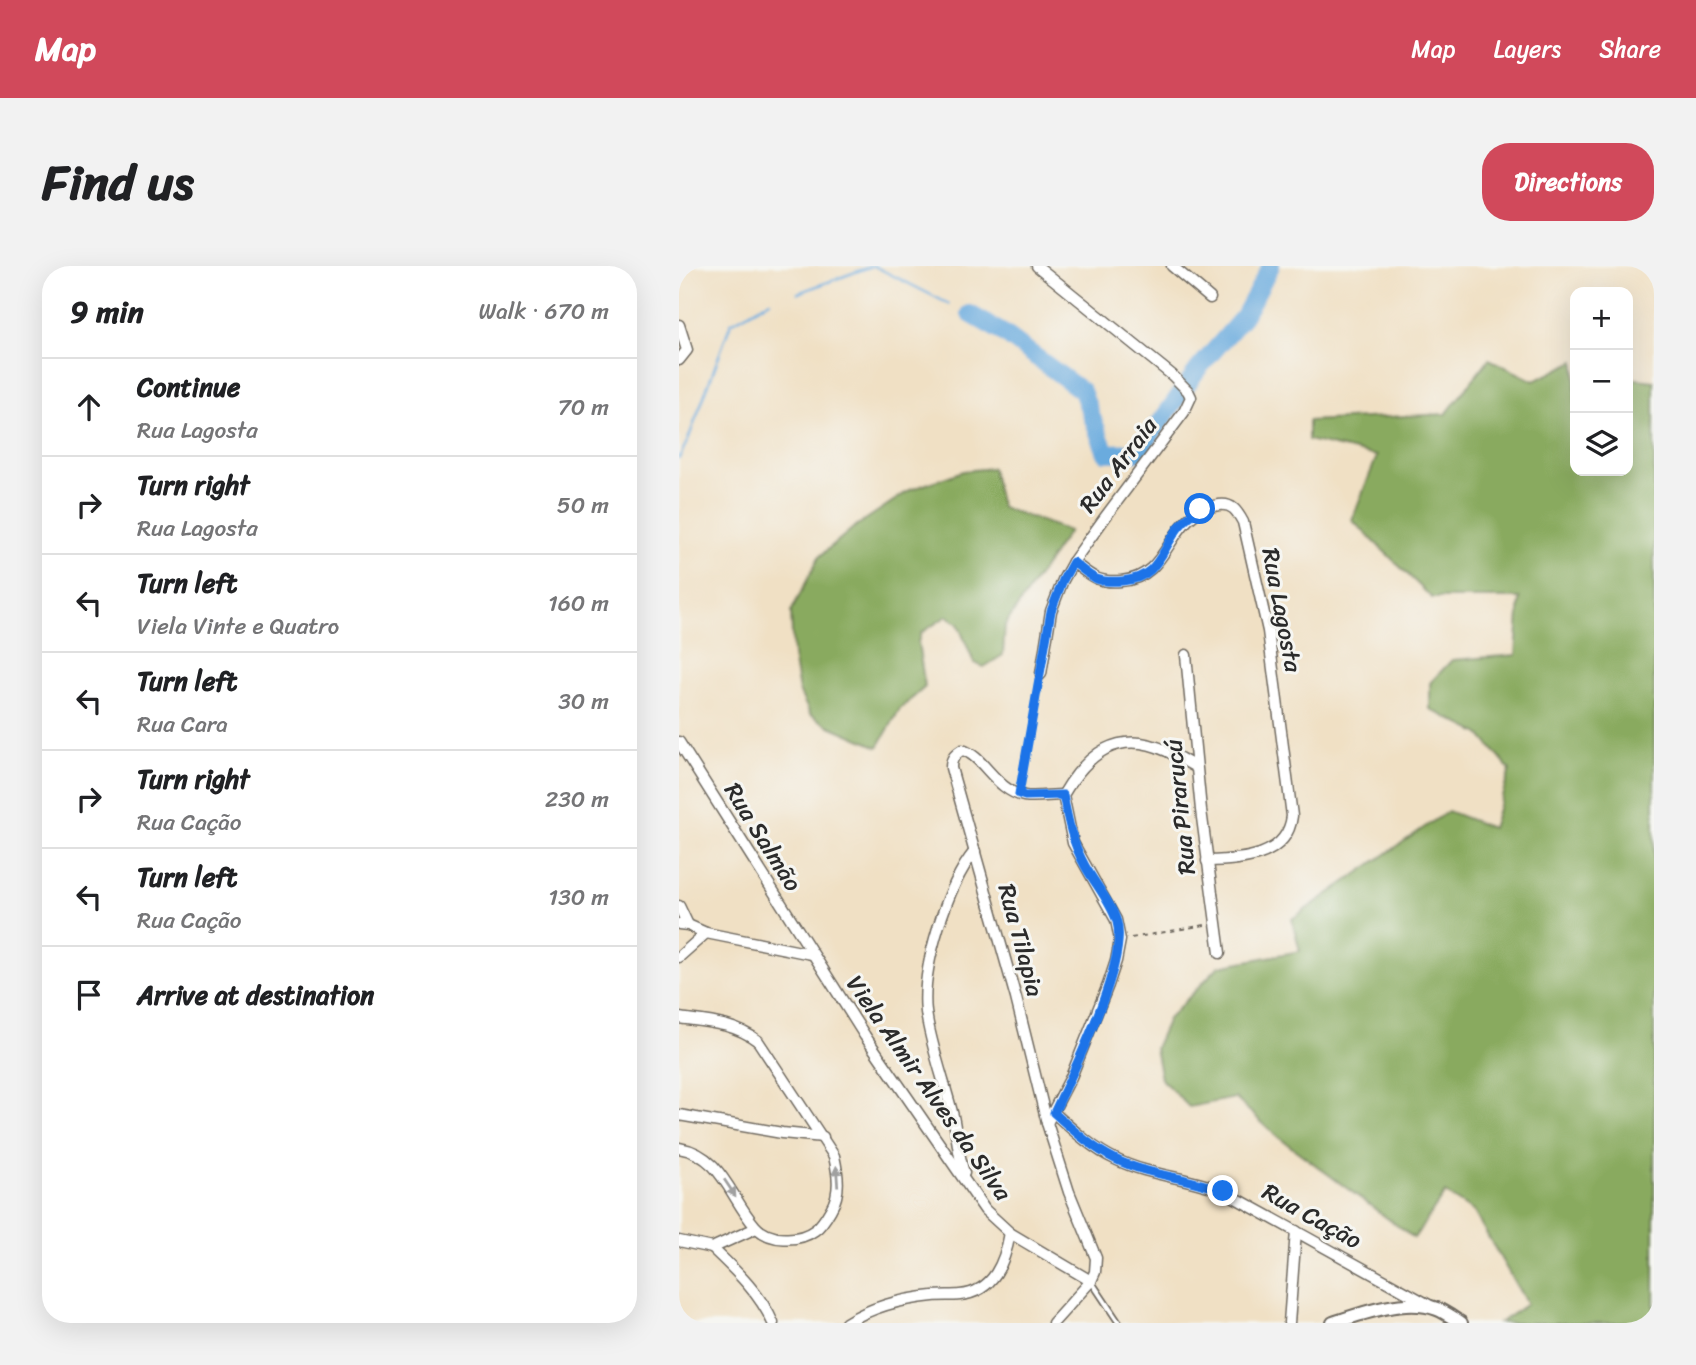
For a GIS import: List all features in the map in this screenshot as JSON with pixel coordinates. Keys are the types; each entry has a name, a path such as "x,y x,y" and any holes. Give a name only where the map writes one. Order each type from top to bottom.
{"street":[{"name":"Rua Arraia","path":"1037,266 1173,375 1191,397 1189,405 1073,562 1063,580 1051,611 1041,674"},
{"path":"1173,266 1210,298"},
{"path":"679,325 687,350 679,360"},
{"name":"Rua Lagosta","path":"1073,562 1095,580 1105,583 1135,580 1150,571 1161,559 1179,528 1200,509 1230,506 1237,510 1243,522 1268,631 1292,816 1290,830 1280,845 1267,852 1240,860 1207,861"},
{"name":"Rua Pirarucú","path":"1186,655 1196,767 1220,953"},
{"name":"Rua Salmão","path":"679,742 811,954"},
{"path":"1047,1123 1054,1113 1108,985 1120,940 1116,920 1073,843 1063,795 1085,762 1105,749 1123,742 1146,744 1165,750 1196,767"},
{"name":"Rua Tilapia","path":"1019,794 995,779 969,752 962,750 955,754 951,761 1047,1123 1069,1192 1096,1258 1091,1281"},
{"path":"1019,794 1063,795"},
{"path":"966,1180 926,1013 925,989 929,965 953,884 975,851"},
{"path":"679,906 683,925 706,933 811,954"},
{"path":"679,957 706,933"},
{"name":"Viela Almir Alves da Silva","path":"811,954 896,1083 985,1210 1010,1233 1091,1281"},
{"path":"679,1018 729,1025 758,1041 834,1156 838,1172 834,1203 816,1229 802,1237 785,1239 768,1236 756,1228 713,1165 703,1156 679,1148"},
{"name":"Rua Cação","path":"1054,1113 1083,1139 1114,1158 1136,1167 1205,1184 1436,1308"},
{"path":"679,1115 782,1133 823,1137"},
{"path":"712,1248 756,1228"},
{"path":"1289,1323 1296,1231"},
{"path":"846,1323 879,1306 911,1299 974,1293 989,1283 997,1273 1010,1233"},
{"path":"679,1241 712,1248 739,1274 759,1299 773,1323"},
{"path":"1053,1323 1091,1281"},
{"path":"1333,1323 1391,1307 1436,1308 1461,1323"}],"lane":[{"path":"1091,1281 1119,1323"}],"path":[{"path":"1019,794 1041,674"},
{"path":"1120,940 1215,923"}],"green space":[{"path":"1489,359 1534,381 1570,363 1570,476 1633,476 1633,379 1654,381 1654,1323 1499,1323 1527,1304 1474,1212 1445,1193 1414,1238 1278,1137 1235,1098 1189,1107 1161,1079 1155,1048 1168,1019 1219,966 1300,951 1292,919 1448,811 1492,828 1510,770 1480,734 1430,709 1430,683 1452,660 1516,655 1520,598 1432,598 1352,520 1377,456 1308,440 1308,421 1446,414"},
{"path":"992,468 1001,507 1069,531 1005,625 1003,655 984,667 974,663 958,624 947,616 921,633 918,642 925,687 900,709 878,747 810,714 799,691 793,656 791,612 819,557 853,528 910,490 963,471"}],"waterway":[{"path":"798,293 872,266"},
{"path":"874,266 949,304"},
{"path":"970,314 1005,334 1082,391 1106,453 1139,452 1198,369 1244,316 1271,266"},
{"path":"679,458 731,323 770,301"}],"route":[{"path":"1200,509 1179,528 1161,559 1150,571 1135,580 1105,583 1095,580 1073,562 1051,611 1019,794 1063,795 1073,843 1116,920 1120,940 1108,985 1054,1113 1083,1139 1114,1158 1136,1167 1223,1191"}]}
